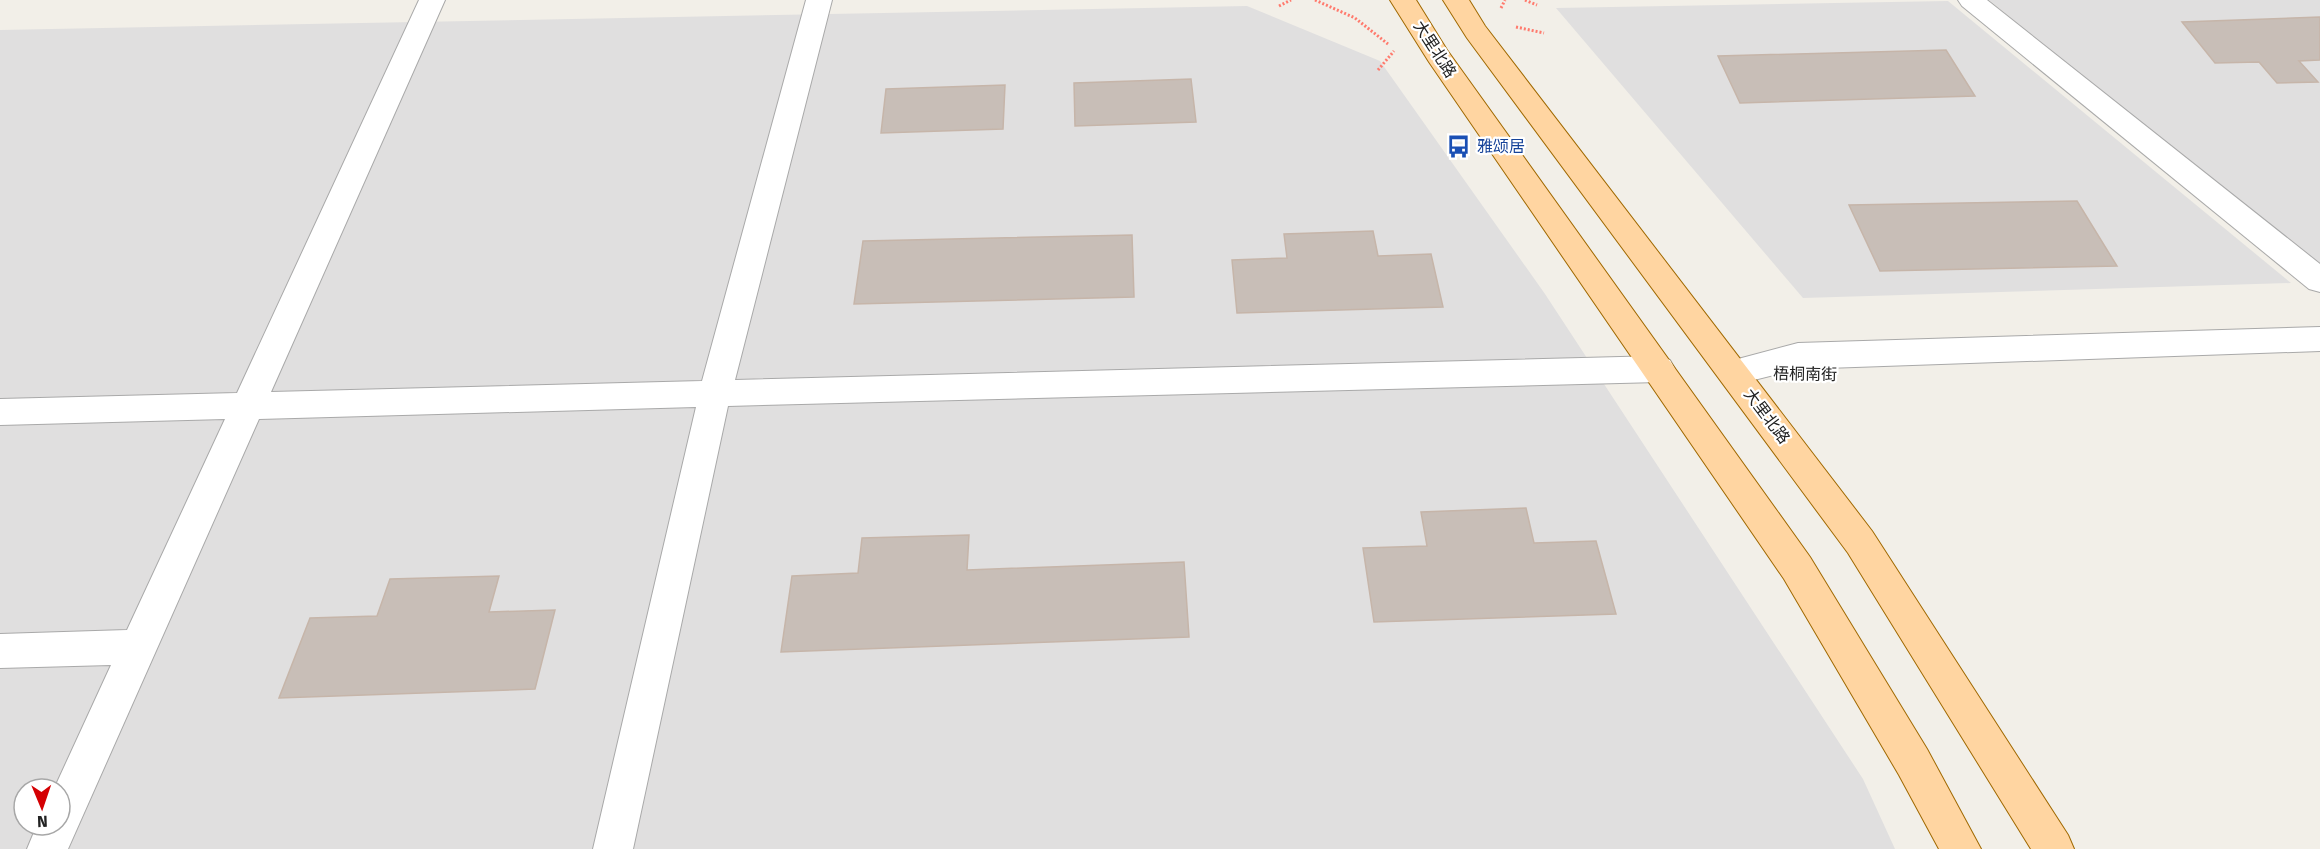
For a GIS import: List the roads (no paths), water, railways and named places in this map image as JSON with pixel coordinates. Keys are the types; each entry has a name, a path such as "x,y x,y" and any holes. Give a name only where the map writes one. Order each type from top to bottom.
{"main road":[{"name":"大里北路","path":"1403,0 1438,56 1797,568 1913,762 1960,849"},
{"name":"大里北路","path":"1456,0 1476,32 1860,542 2054,849"}],"street":[{"path":"72,794 432,0"},
{"path":"614,849 715,393 819,0"},
{"path":"1971,0 2320,281"},
{"name":"梧桐南街","path":"1734,372 1798,356 2320,339"},
{"name":"梧桐南街","path":"1734,372 1813,376 2320,360"},
{"path":"0,412 1659,369"},
{"path":"0,651 139,647"}],"place":[{"name":"雅颂居","path":"1459,146"}]}
